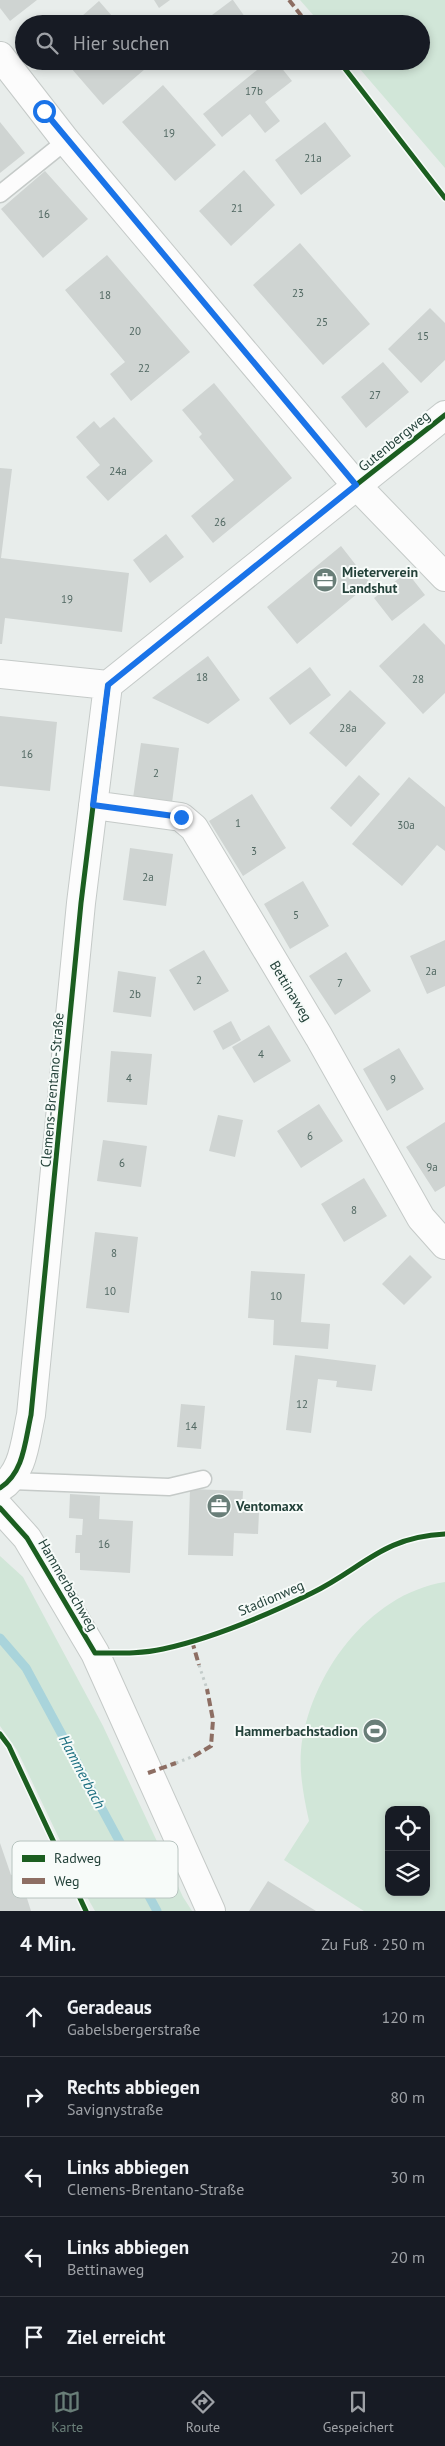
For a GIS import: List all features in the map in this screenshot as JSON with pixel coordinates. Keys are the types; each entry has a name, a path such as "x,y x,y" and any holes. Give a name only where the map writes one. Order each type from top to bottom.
{"street":[{"path":"0,56 66,141 356,485 445,577"},
{"name":"Gutenbergweg","path":"108,685 445,415"},
{"path":"0,674 108,685"},
{"name":"Clemens-Brentano-Straße","path":"6,1485 22,1460 31,1415 77,940 108,685"},
{"name":"Bettinaweg","path":"93,805 181,817 194,828 319,1036 421,1218 444,1242"},
{"name":"Hammerbachweg","path":"0,1508 27,1538 95,1653 211,1911"}],"lane":[{"path":"0,194 66,141"},
{"path":"6,1485 169,1487 203,1479"}],"path":[{"path":"199,1665 207,1689"},
{"path":"176,1763 194,1756"}],"green space":[{"path":"300,0 445,0 445,168 361,70 430,70 430,15 313,15"},
{"path":"0,1556 23,1577 103,1726 157,1841 60,1841 17,1750 0,1726"},
{"name":"Hammerbachstadion","path":"445,1582 445,1911 364,1911 284,1860 309,1821 301,1777 301,1750 306,1722 316,1694 330,1667 347,1643 368,1621 391,1603 417,1590"},
{"path":"178,1886 192,1911 95,1911 88,1898 178,1898"}],"building":[{"path":"0,0 37,0 18,15 15,15 10,21 0,8"},
{"path":"154,0 170,0 159,8"},
{"path":"232,0 244,15 212,15"},
{"path":"99,1 111,15 83,15"},
{"path":"73,70 144,70 103,105"},
{"path":"257,70 283,70 292,81 265,102 280,121 265,133 250,114 222,137 203,114"},
{"path":"163,85 216,145 175,181 122,122"},
{"path":"0,122 25,153 0,173"},
{"path":"325,122 351,156 301,195 275,160"},
{"path":"244,170 275,205 231,246 199,211"},
{"path":"45,171 88,219 43,258 1,209"},
{"path":"300,243 370,324 323,365 253,285"},
{"path":"107,255 190,352 131,401 110,374 125,362 65,290"},
{"path":"430,308 445,323 445,360 421,383 388,349"},
{"path":"383,362 409,392 366,428 341,397"},
{"path":"214,383 292,478 213,543 191,516 234,480 199,437 202,434 182,410"},
{"path":"114,417 153,461 108,501 86,477 100,465 76,437 94,421 100,428"},
{"path":"0,468 12,469 1,558 129,573 122,632 5,618 2,644 0,644"},
{"path":"166,534 184,557 150,583 133,560"},
{"path":"341,546 370,583 297,644 267,607"},
{"path":"407,572 425,595 392,621 374,598"},
{"path":"424,623 445,645 445,693 423,714 379,666"},
{"path":"208,656 240,700 208,724 152,698"},
{"path":"310,667 331,695 290,725 269,698"},
{"path":"350,690 386,723 346,767 309,733"},
{"path":"0,716 57,722 50,791 0,786"},
{"path":"141,743 179,748 172,803 133,798"},
{"path":"359,775 380,794 351,827 330,808"},
{"path":"409,777 445,807 445,851 437,845 402,886 352,844"},
{"path":"252,794 286,848 243,876 209,821"},
{"path":"130,848 173,854 166,906 123,900"},
{"path":"303,881 329,926 290,949 264,904"},
{"path":"445,940 445,986 427,994 410,956"},
{"path":"204,950 229,991 194,1011 169,970"},
{"path":"346,952 371,991 335,1015 309,976"},
{"path":"118,971 156,977 151,1017 113,1012"},
{"path":"231,1021 241,1040 223,1050 213,1031"},
{"path":"269,1025 291,1061 254,1083 232,1047"},
{"path":"399,1048 424,1089 387,1111 363,1069"},
{"path":"111,1051 152,1054 147,1105 107,1102"},
{"path":"319,1104 343,1141 301,1168 277,1131"},
{"path":"218,1115 243,1120 235,1157 209,1151"},
{"path":"445,1122 445,1186 435,1192 406,1147"},
{"path":"103,1140 147,1146 141,1187 97,1181"},
{"path":"364,1178 387,1216 344,1242 321,1204"},
{"path":"95,1232 138,1237 129,1313 86,1308"},
{"path":"410,1255 432,1277 404,1305 382,1284"},
{"path":"251,1271 305,1274 301,1322 330,1324 328,1349 273,1345 274,1320 248,1318"},
{"path":"295,1355 376,1365 372,1391 336,1387 337,1381 318,1379 311,1433 286,1430"},
{"path":"181,1404 205,1406 201,1449 177,1447"},
{"path":"190,1489 243,1491 242,1511 259,1512 258,1534 234,1533 233,1556 188,1555"},
{"path":"70,1494 100,1496 99,1519 133,1521 130,1573 80,1570 80,1553 75,1553 76,1535 82,1535 83,1519 69,1518"},
{"path":"0,1843 12,1875 12,1898 27,1898 31,1911 0,1911"},
{"path":"268,1881 316,1911 249,1911"}],"waterway":[{"name":"Hammerbach","path":"0,1638 26,1668 119,1841"},
{"name":"Hammerbach","path":"150,1898 157,1911"}],"marked path":[{"path":"289,0 301,15"},
{"path":"192,1641 199,1665"},
{"path":"194,1756 211,1746 213,1720 207,1689"},
{"path":"148,1773 176,1763"}],"cycle path":[{"path":"346,70 445,198"},
{"path":"356,485 445,415"},
{"path":"0,1488 8,1482 19,1465 31,1415 81,903 108,685"},
{"name":"Stadionweg","path":"0,1508 27,1538 95,1653 155,1651 220,1633 312,1593 389,1547 423,1536 445,1534"},
{"path":"0,1734 9,1746 53,1841"},
{"path":"80,1898 86,1911"}],"place":[{"name":"Mieterverein Landshut","path":"325,580"},
{"name":"Ventomaxx","path":"219,1506"},
{"name":"Hammerbachstadion","path":"375,1731"}],"route":[{"path":"44,111 66,141 356,485 222,596 108,685 93,805 181,817"}]}
